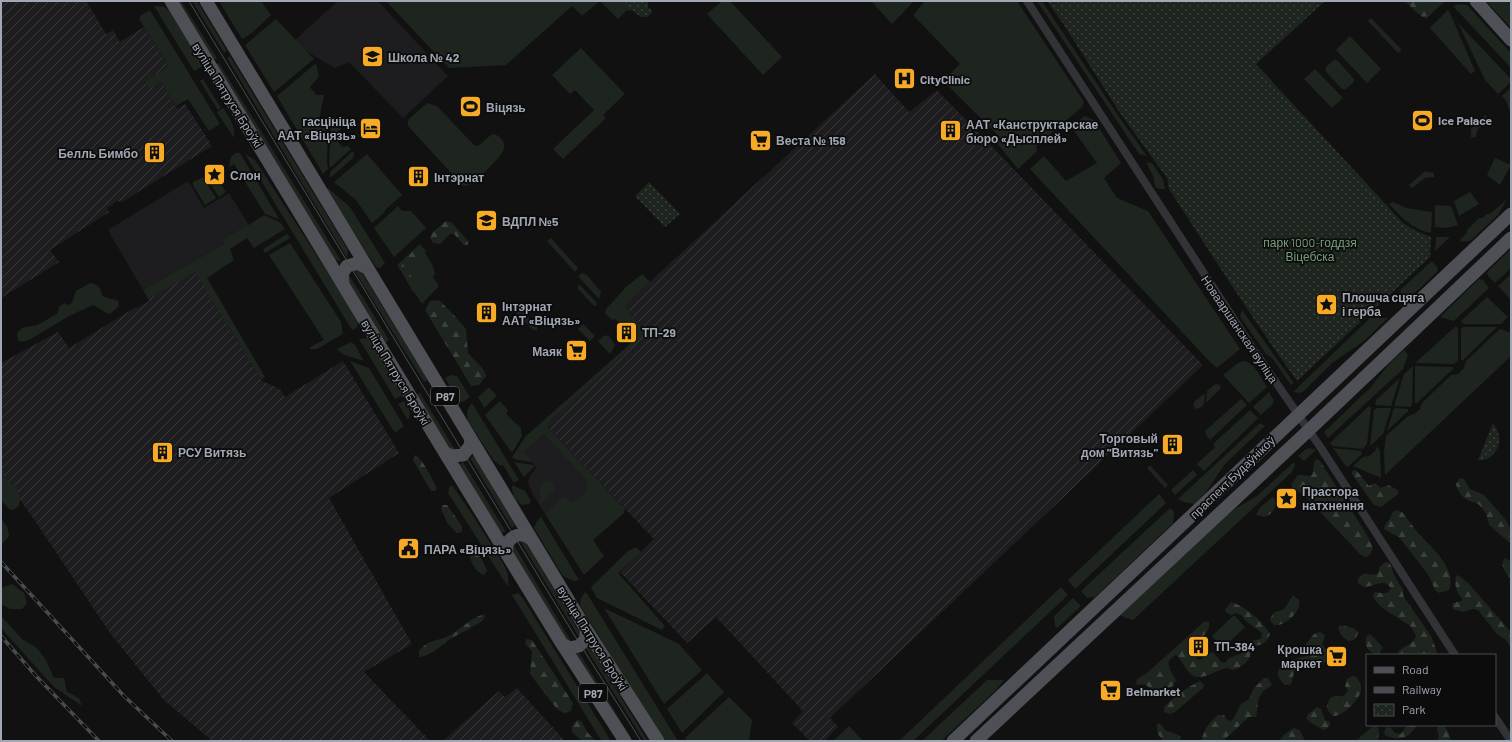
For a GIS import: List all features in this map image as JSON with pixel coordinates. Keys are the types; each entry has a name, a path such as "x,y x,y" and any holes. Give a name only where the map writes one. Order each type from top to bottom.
{"main road":[{"name":"вуліца Пятруся Броўкі","path":"171,1 562,644 625,741"},
{"name":"вуліца Пятруся Броўкі","path":"206,1 586,629 658,741"},
{"path":"1476,1 1511,40"},
{"name":"праспект Будаўнікоў","path":"976,741 1101,623 1298,415 1511,214"},
{"name":"праспект Будаўнікоў","path":"953,741 1090,612 1309,430 1511,238"},
{"path":"329,261 335,263 345,262 353,253 354,245"},
{"path":"343,284 342,274 347,266 358,263 368,268"},
{"path":"446,453 456,457 463,455 470,446 471,439"},
{"path":"507,553 507,546 513,536 520,534 531,538"},
{"path":"562,644 569,648 579,646 586,639 586,629"}],"street":[{"name":"Новааршанская вуліца","path":"1026,1 1206,278 1309,430 1455,654"},
{"path":"1090,612 1101,623"},
{"path":"1029,670 1039,682"},
{"path":"1496,718 1511,741"}],"shaded area":[{"path":"1,1 86,1 106,34 113,30 120,42 144,27 169,66 145,81 161,82 178,109 185,104 212,146 122,202 117,201 107,208 109,212 50,250 59,262 1,298"},
{"name":"Школа № 42","path":"338,1 378,1 448,76 403,118 349,62 335,68 306,51 295,40"},
{"path":"875,74 909,112 937,90 1203,365 830,718 838,727 824,741 810,741 792,723 803,711 716,617 687,643 620,572 654,539 547,427 547,424 647,332 624,306"},
{"path":"188,181 204,208 229,193 248,224 222,240 224,244 143,290 108,230"},
{"path":"195,271 262,381 280,389 285,397 343,361 399,453 329,498 412,644 364,672 430,741 212,741 163,699 110,633 29,512 1,474 1,363 58,332 69,348 136,307 137,308 149,301 148,299"},
{"path":"544,434 587,481 585,493 571,502 561,498 545,514 532,493 528,482 531,474 536,468 524,452"},
{"path":"517,688 565,741 443,741 499,691 505,697"}],"green space":[{"path":"177,1 181,1 217,58 214,60"},
{"path":"192,1 197,1 227,51 224,53"},
{"path":"219,1 261,1 271,15 252,33 242,39"},
{"path":"386,1 600,1 582,16 572,6 506,65 449,68"},
{"path":"600,1 636,1 618,19"},
{"path":"626,1 648,1 648,7 652,11 651,14 647,17 641,17 632,10 629,11 625,8"},
{"path":"722,1 730,1 782,57 763,75 707,14"},
{"path":"871,1 914,1 892,24"},
{"path":"925,1 1017,1 1084,102 1082,107 1036,146 1037,151 1018,169 996,142 1000,137 945,83 943,77 946,74 949,75 960,64 913,15"},
{"path":"1037,1 1042,1 1117,114 1147,156 1139,154"},
{"name":"парк 1000-годдзя Віцебска","path":"1047,1 1325,1 1256,64 1403,223 1416,231 1431,237 1430,257 1297,381 1216,262 1169,189 1167,178 1120,113"},
{"path":"1405,1 1419,1 1419,4 1428,12 1427,16 1423,17 1417,13"},
{"path":"1409,1 1443,1 1444,2 1426,19"},
{"path":"1486,1 1508,1 1511,4 1511,28"},
{"path":"1458,4 1467,5 1511,53 1511,68 1453,6"},
{"path":"154,6 162,6 169,10 203,66 194,71"},
{"path":"150,10 220,124 209,131 188,99 176,106 161,82 150,89 145,81 169,66 139,19 141,15"},
{"path":"1448,10 1475,71 1471,74 1430,28"},
{"path":"1371,18 1402,50 1398,53 1368,21"},
{"path":"276,19 314,59 274,92 245,45"},
{"path":"1458,23 1511,79 1511,82 1498,94 1485,80"},
{"path":"1350,36 1381,69 1367,83 1336,50"},
{"path":"581,48 625,94 603,115 606,118 563,159 553,149 594,110 575,90 570,94 552,75"},
{"path":"230,56 348,250 347,258 227,58"},
{"path":"1334,60 1338,61 1354,79 1354,82 1346,89 1342,89 1326,72 1326,67"},
{"path":"219,63 341,261 335,260 216,65"},
{"path":"316,63 319,77 310,87 316,95 324,95 319,120 328,129 328,169 323,174 277,96"},
{"path":"1315,69 1343,98 1332,108 1304,79"},
{"path":"203,79 221,108 218,110 200,81"},
{"path":"1511,87 1511,114 1506,101 1502,96"},
{"path":"427,103 437,106 475,146 494,134 503,141 504,148 500,156 485,172 466,186 463,186 408,126 408,120"},
{"path":"223,108 233,125 234,138 217,112"},
{"path":"1485,115 1487,117 1477,131 1476,137 1471,138 1471,129"},
{"path":"1084,116 1094,120 1121,163 1104,178 1117,198 1148,211 1240,349 1217,368 1030,169 1044,156 1066,181 1097,163 1072,128"},
{"path":"331,125 337,125 341,129 333,136 342,147 348,146 351,149 330,168 329,163"},
{"path":"353,151 353,158 330,178 330,172"},
{"path":"236,153 240,153 279,219 265,214 234,164 229,167 231,157"},
{"path":"245,154 255,160 355,315 358,322 357,328 352,330"},
{"path":"367,154 402,195 372,223 356,200 334,182"},
{"path":"1495,158 1511,165 1500,185 1487,175"},
{"path":"1146,162 1152,163 1163,179 1165,189 1158,189 1155,186 1153,176"},
{"path":"216,169 219,171 215,173 215,176 226,192 219,197 205,176"},
{"path":"1425,171 1434,173 1434,177 1425,178 1412,188 1409,185"},
{"path":"203,177 216,198 205,205 193,185 193,182"},
{"path":"649,182 680,214 665,227 635,196"},
{"path":"328,188 350,207 385,263 380,268 376,267 326,190"},
{"path":"1470,192 1479,204 1459,216 1454,201"},
{"path":"1507,199 1498,215 1470,241 1461,242 1460,239 1479,218 1490,214"},
{"path":"1393,202 1406,208 1432,212 1431,233 1418,229 1398,214 1389,204"},
{"path":"1435,205 1451,206 1458,225 1446,228 1435,227"},
{"path":"398,206 402,211 411,211 426,228 394,257 374,228"},
{"path":"264,215 281,223 285,229 254,248 247,238 230,249 234,260 207,278 265,377 261,379 195,272 148,299 143,290 224,244 222,240"},
{"path":"446,221 451,222 469,242 467,245 464,245 454,234 450,234 440,244 433,243 430,238 433,232"},
{"path":"287,234 290,238 265,253 263,249"},
{"path":"1436,237 1450,237 1435,251"},
{"path":"551,238 578,268 575,272 547,241"},
{"path":"290,243 341,322 343,334 317,349 310,349 310,347 324,340 269,255"},
{"path":"420,244 433,266 435,274 433,277 439,286 422,304 397,265"},
{"path":"421,247 426,250 423,257 407,270 424,292 421,296 413,292 400,269 406,259 415,250"},
{"path":"1511,249 1511,268 1495,283 1488,276 1487,272"},
{"path":"1432,261 1438,268 1437,272 1402,305 1400,302 1401,289"},
{"path":"352,267 359,268 428,380 424,382"},
{"path":"346,270 389,340 385,343 344,278"},
{"path":"582,273 587,275 601,292 599,299 578,276"},
{"path":"642,274 650,282 624,306 647,333 547,424 547,427 625,509 624,513 593,540 604,556 584,575 545,514 561,498 565,497 571,502 585,493 587,481 544,434 524,452 532,462 514,459 512,457 526,436 630,344 628,337 632,333 615,319 612,320 605,313 606,309 626,287"},
{"path":"1511,274 1511,300 1498,286"},
{"path":"1479,279 1483,280 1489,288 1454,321 1440,317"},
{"path":"90,283 98,286 102,295 118,301 119,306 110,314 93,305 69,316 29,340 22,342 18,340 17,334 21,329 37,325 57,314 59,307 64,303 67,305 72,303 76,291"},
{"path":"580,285 597,305 594,306 578,289 578,286"},
{"path":"1487,297 1508,317 1501,324 1464,324 1461,321"},
{"path":"439,300 466,329 468,353 483,369 486,376 479,385 471,386 425,310 430,301"},
{"path":"512,303 515,304 537,327 537,331 533,330 511,308 510,305"},
{"path":"1242,310 1294,383 1291,385 1272,358 1266,354 1241,318 1240,315"},
{"path":"1370,318 1388,318 1364,341 1332,363 1304,391 1300,393 1293,392"},
{"path":"583,324 595,336 590,341 578,329"},
{"path":"1456,326 1458,329 1458,360 1454,364 1415,363"},
{"path":"1463,327 1497,327 1463,360 1461,360 1461,329"},
{"path":"1500,329 1511,333 1511,356 1385,475 1384,452 1386,436 1408,416 1414,414 1420,409 1422,403 1451,375 1458,374 1464,368 1466,361"},
{"path":"605,335 610,337 615,345 610,354 598,341"},
{"path":"367,338 370,340 403,395 395,399 359,339"},
{"path":"351,342 355,345 364,361 344,355 337,349"},
{"path":"1404,350 1408,355 1403,369 1328,438 1324,432 1371,387 1389,364"},
{"path":"350,361 369,368 404,426 395,433"},
{"path":"1244,361 1248,362 1254,367 1267,387 1249,403 1223,375 1238,363"},
{"path":"1413,366 1412,405 1410,407 1394,406 1404,374"},
{"path":"1415,366 1453,367 1453,369 1417,403 1415,403"},
{"path":"451,375 457,376 470,397 463,402 458,401 445,378"},
{"path":"1400,378 1391,406 1375,405 1376,400"},
{"path":"1215,384 1220,385 1221,388 1206,403 1207,391"},
{"path":"489,387 497,396 484,408 478,397"},
{"path":"1269,392 1274,401 1272,405 1261,415 1253,407"},
{"path":"420,393 456,451 451,450 416,395"},
{"path":"1205,393 1204,404 1200,408 1196,409 1193,405 1195,401"},
{"path":"1241,399 1247,405 1210,440 1205,431"},
{"path":"404,401 409,410 410,415 408,420 398,404"},
{"path":"500,401 508,410 506,414 521,428 522,436 512,453 485,415"},
{"path":"472,403 519,480 514,483 503,465 501,466 494,461 468,421 467,411"},
{"path":"1369,406 1371,408 1367,444 1363,449 1332,446 1330,443"},
{"path":"1377,408 1391,408 1383,434 1370,446 1374,410"},
{"path":"1394,408 1408,409 1408,411 1387,431"},
{"path":"1250,410 1258,418 1204,471 1197,464 1215,447 1213,444"},
{"path":"1260,423 1265,426 1225,464 1206,492 1194,504 1178,499"},
{"path":"1493,423 1498,431 1499,445 1493,455 1489,458 1478,460"},
{"path":"1377,446 1380,451 1381,478 1353,466 1363,457 1369,456 1375,451"},
{"path":"1309,448 1316,450 1304,461 1298,456"},
{"path":"1333,448 1361,451 1362,454 1348,467"},
{"path":"415,455 428,470 437,489 435,491 431,491 413,460"},
{"path":"474,456 515,525 512,528 470,458"},
{"path":"1316,459 1320,461 1367,535 1373,548 1367,557 1362,556 1306,497 1291,485 1298,475 1312,475"},
{"path":"463,462 506,532 500,533 459,465"},
{"path":"514,462 533,465 534,467 524,477"},
{"path":"1294,462 1295,466 1292,472 1133,620 1120,615 1233,510 1257,496"},
{"path":"1150,465 1168,485 1165,488 1147,468"},
{"path":"1193,470 1197,475 1175,495 1171,490"},
{"path":"1355,470 1369,486 1375,483 1381,488 1388,485 1398,490 1398,494 1381,507 1374,505 1352,474 1352,471"},
{"path":"1,473 16,488 20,496 19,506 13,510 9,509 1,500"},
{"path":"1460,478 1464,479 1470,489 1484,495 1505,519 1511,529 1511,544 1489,525 1487,516 1481,507 1476,503 1467,500 1461,494 1456,484"},
{"path":"546,480 553,484 554,491 540,505 540,489"},
{"path":"452,485 504,565 508,576 508,587 448,493 449,488"},
{"path":"512,485 525,491 531,501 529,504 522,505 515,499"},
{"path":"1159,494 1166,503 1075,589 1068,580"},
{"path":"1272,497 1275,499 1276,505 1272,512 1264,517 1256,515 1259,509"},
{"path":"443,505 447,505 462,526 462,532 457,533 448,524 441,509"},
{"path":"1170,508 1174,512 1173,523 1095,597 1087,598 1081,591"},
{"path":"1396,510 1402,512 1417,532 1441,558 1450,574 1451,582 1449,590 1439,593 1435,590 1429,576 1400,538 1384,529 1392,513"},
{"path":"541,517 579,580 574,581 563,576 534,528 537,521"},
{"path":"1,519 7,526 9,536 4,542 1,543"},
{"path":"520,541 526,543 581,635 580,639"},
{"path":"514,545 572,643 567,642 512,551"},
{"path":"637,548 641,552 618,573 665,626 662,630 597,598 591,587 628,551"},
{"path":"470,550 479,555 483,561 487,571 484,575 473,565 468,551"},
{"path":"1504,558 1511,562 1511,580 1503,567"},
{"path":"1385,562 1389,563 1391,566 1395,577 1403,590 1404,597 1431,636 1438,654 1399,654 1398,652 1413,641 1416,636 1410,626 1388,612 1378,604 1375,599 1373,595 1375,592 1386,593 1391,589 1389,585 1382,583 1364,587 1358,583 1358,579 1363,574 1377,574 1380,567"},
{"path":"1458,575 1468,583 1511,632 1511,647 1505,639 1497,634 1478,610 1473,609 1463,612 1453,609 1453,603 1462,601 1462,598 1458,594 1455,585 1455,579"},
{"path":"12,584 24,593 27,603 22,609 10,609 1,604 1,590 3,587"},
{"path":"1061,587 1068,595 913,741 899,741"},
{"path":"586,592 678,741 664,741 581,607 581,599"},
{"path":"518,593 522,597 611,741 602,741 599,737 512,595"},
{"path":"1293,596 1299,600 1298,609 1288,621 1274,625 1270,620 1273,614 1285,608"},
{"path":"1073,598 1080,605 1080,607 1057,628 1055,626 1054,616"},
{"path":"1231,602 1243,607 1253,615 1270,634 1263,644 1251,645 1250,642 1260,639 1262,633 1247,622 1241,615 1236,613 1231,615 1226,612 1225,610"},
{"path":"604,608 679,644 702,670 664,704"},
{"path":"484,614 485,617 482,621 448,640 432,652 419,657 419,651 427,644 447,636 471,620"},
{"path":"1234,615 1245,627 1223,648 1212,636"},
{"path":"1,616 22,639 37,648 46,660 54,678 64,678 67,692 79,698 82,706 54,687 1,628"},
{"path":"1205,621 1209,622 1208,630 1203,636 1189,645 1189,650 1199,660 1202,659 1204,655 1213,652 1221,662 1225,663 1229,658 1248,651 1251,652 1251,655 1244,664 1232,670 1228,668 1205,676 1196,677 1185,668 1176,655 1169,660 1168,663 1168,666 1176,680 1173,686 1158,693 1144,684 1137,685 1137,679 1147,673"},
{"path":"1340,625 1353,628 1358,632 1355,639 1348,641 1341,635 1338,628"},
{"path":"1320,632 1325,635 1322,645 1330,654 1327,659 1320,666 1312,668 1297,668 1294,672 1290,685 1285,685 1279,678 1278,672 1281,667 1293,660 1313,654 1315,650 1306,644 1314,634"},
{"path":"1370,634 1382,646 1379,654 1374,654 1367,648 1367,636"},
{"path":"526,639 532,640 573,703 571,711 564,713 557,709 530,674 532,651 525,644"},
{"path":"587,643 648,741 644,741 585,647"},
{"path":"574,651 578,651 633,741 630,741"},
{"path":"707,673 724,692 682,733 667,709"},
{"path":"1354,676 1361,685 1359,696 1347,710 1333,716 1327,707 1329,700 1331,697 1341,696 1347,693 1348,690 1345,686 1347,679"},
{"path":"1264,678 1268,678 1272,685 1264,690 1260,696 1256,717 1249,717 1223,741 1201,741 1207,726 1218,715 1224,715 1226,719 1231,721 1234,718 1241,704 1249,699 1254,688"},
{"path":"987,680 1004,680 996,690 941,741 922,741"},
{"path":"1200,681 1204,685 1203,688 1175,712 1170,714 1164,712 1164,707 1172,700"},
{"path":"729,697 752,720 749,741 687,741 685,738"},
{"path":"1317,707 1321,709 1325,720 1330,722 1330,726 1324,730 1314,725 1306,718 1308,714"},
{"path":"577,720 581,721 588,733 596,741 582,741 572,732 572,726"},
{"path":"1160,723 1165,730 1180,736 1181,741 1164,741 1157,731 1157,724"},
{"path":"849,726 863,741 833,741"},
{"path":"1373,726 1379,729 1378,741 1356,741"},
{"path":"1406,726 1416,726 1411,733 1404,738 1390,737 1385,735 1384,732 1386,728 1390,727 1395,733 1401,734"},
{"path":"1438,726 1446,728 1451,741 1437,741 1439,737 1437,729"},
{"path":"1293,728 1300,730 1305,741 1279,741 1284,735"}],"tram line":[{"path":"189,1 573,633 641,741"}],"railway":[{"path":"1,562 124,696 172,741"},
{"path":"1,636 36,676 99,741"}],"place":[{"name":"Школа № 42","path":"373,57"},
{"name":"CityClinic","path":"905,79"},
{"name":"Віцязь","path":"470,107"},
{"name":"Ice Palace","path":"1422,120"},
{"name":"гасцініца ААТ «Віцязь»","path":"371,128"},
{"name":"ААТ «Канструктарскае бюро «Дысплей»","path":"950,131"},
{"name":"Веста № 158","path":"760,140"},
{"name":"Белль Бимбо","path":"154,153"},
{"name":"Слон","path":"214,175"},
{"name":"Інтэрнат","path":"418,177"},
{"name":"ВДПЛ №5","path":"487,221"},
{"name":"Плошча сцяга і герба","path":"1327,304"},
{"name":"Інтэрнат ААТ «Віцязь»","path":"486,313"},
{"name":"ТП-29","path":"626,332"},
{"name":"Маяк","path":"577,351"},
{"name":"Торговый дом \"Витязь\"","path":"1173,445"},
{"name":"РСУ Витязь","path":"163,452"},
{"name":"Прастора натхнення","path":"1286,498"},
{"name":"ПАРА «Віцязь»","path":"409,549"},
{"name":"ТП-384","path":"1198,646"},
{"name":"Крошка маркет","path":"1337,656"},
{"name":"Belmarket","path":"1110,691"}]}
